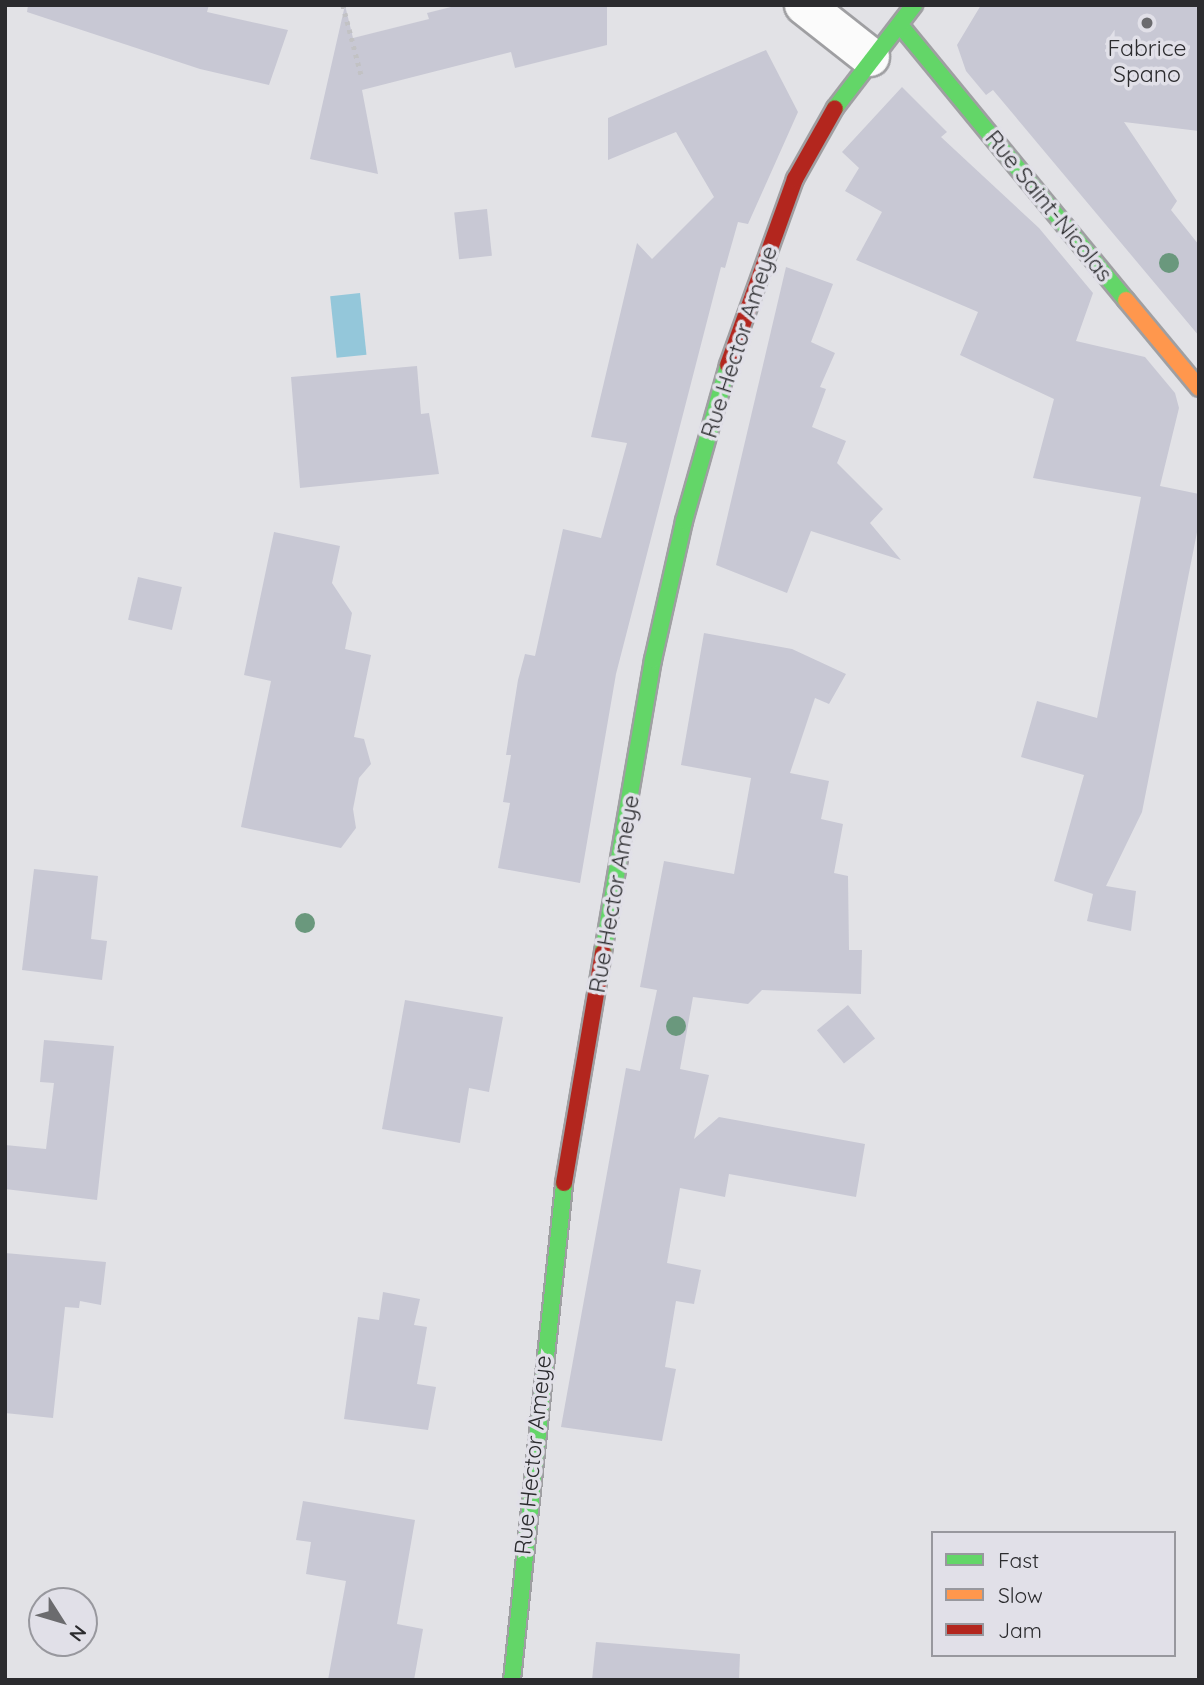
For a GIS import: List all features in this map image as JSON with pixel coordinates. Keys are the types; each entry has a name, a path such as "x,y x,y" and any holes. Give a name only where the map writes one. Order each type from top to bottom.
{"street":[{"path":"804,5 870,57"},
{"name":"Rue Hector Ameye","path":"512,1680 556,1231 653,660 684,521 727,367 795,179 820,132 870,57 900,25 914,5"},
{"name":"Rue Saint-Nicolas","path":"900,25 1199,388"}],"path":[{"path":"343,5 362,78"}],"water":[{"path":"360,293 366,355 337,358 330,296"}],"building":[{"path":"28,5 209,5 207,12 288,30 269,85 200,69 27,12"},
{"path":"345,5 353,38 429,19 427,13 459,5 607,5 607,45 515,68 511,52 362,90 378,174 310,159"},
{"path":"981,5 1199,5 1199,131 1124,122 1177,201 1171,210 1199,245 1199,336 993,90 986,95 966,71 957,45"},
{"path":"766,50 798,112 748,224 738,222 725,268 721,267 616,674 580,883 498,868 510,803 503,802 511,755 506,755 525,654 535,656 563,529 601,538 627,443 591,437 637,243 652,259 714,197 676,132 608,160 608,118"},
{"path":"902,87 947,132 941,137 1039,228 1093,293 1076,341 1145,357 1175,393 1179,408 1160,486 1199,494 1199,522 1142,812 1106,886 1136,891 1131,931 1087,921 1093,894 1054,881 1084,775 1021,757 1037,701 1097,718 1141,497 1033,478 1054,399 960,355 978,312 856,260 882,212 845,191 859,168 842,152"},
{"path":"487,209 492,256 459,259 454,212"},
{"path":"786,267 833,284 811,342 835,353 820,387 826,389 812,427 846,441 837,463 883,509 870,523 901,560 811,531 787,593 716,565"},
{"path":"417,366 421,414 429,413 439,474 300,488 291,377"},
{"path":"274,532 340,546 332,583 352,613 345,649 371,655 354,737 364,739 371,764 359,778 353,809 356,828 341,848 241,827 271,681 244,675"},
{"path":"138,577 182,587 172,630 128,620"},
{"path":"704,633 792,649 846,674 829,704 815,698 790,773 829,781 821,819 843,824 834,873 848,876 849,950 862,950 861,994 762,990 748,1004 693,997 680,1069 709,1075 694,1139 719,1117 865,1144 856,1197 729,1174 725,1197 680,1188 667,1263 701,1270 694,1304 676,1301 665,1367 676,1369 662,1441 561,1427 626,1068 640,1071 657,990 640,987 664,861 734,874 751,778 681,765"},
{"path":"34,869 98,876 91,939 107,941 102,980 22,970"},
{"path":"405,1000 503,1017 489,1092 469,1088 460,1143 382,1129"},
{"path":"848,1005 875,1038 844,1064 817,1030"},
{"path":"44,1040 114,1046 97,1200 5,1189 5,1145 46,1149 54,1083 40,1082"},
{"path":"5,1253 106,1262 101,1305 80,1301 79,1308 65,1307 53,1418 5,1413"},
{"path":"383,1292 420,1299 414,1325 427,1327 417,1384 436,1387 428,1430 344,1419 358,1317 379,1320"},
{"path":"303,1501 415,1520 397,1624 423,1629 414,1680 328,1680 346,1581 306,1574 311,1542 296,1540"},
{"path":"596,1642 740,1654 739,1680 592,1680"}],"traffic: fast":[{"path":"835,108 914,5"},
{"path":"900,25 1126,300"},
{"path":"603,952 653,660 684,521 728,365"},
{"path":"512,1680 564,1183"}],"traffic: slow":[{"path":"1126,300 1199,388"}],"traffic: jam":[{"path":"728,365 795,179 835,108"},
{"path":"564,1183 603,952"}],"place":[{"name":"Fabrice Spano","path":"1147,23"}]}
